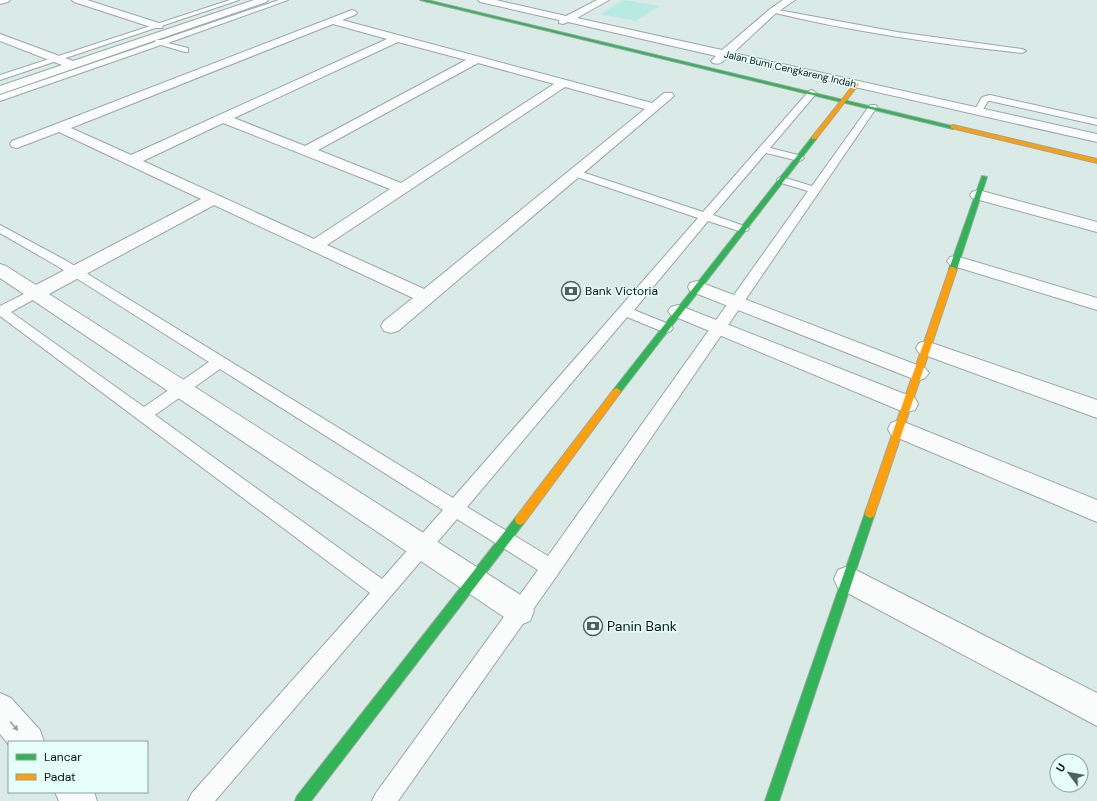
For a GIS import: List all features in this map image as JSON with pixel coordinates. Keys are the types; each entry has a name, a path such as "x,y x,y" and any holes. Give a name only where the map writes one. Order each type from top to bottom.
{"street":[{"path":"0,1 5,0"},
{"path":"78,0 158,26"},
{"path":"422,0 1097,161"},
{"name":"Jalan Bumi Cengkareng Indah","path":"483,0 1097,138"},
{"path":"547,30 604,0"},
{"path":"708,68 774,11 790,0"},
{"path":"0,90 150,39 235,5 257,1"},
{"path":"17,144 352,13"},
{"path":"333,21 654,107"},
{"path":"0,37 73,65"},
{"path":"132,160 398,38"},
{"path":"306,151 477,59"},
{"path":"314,246 563,83"},
{"path":"302,801 474,581 678,311 857,84"},
{"path":"390,326 668,96"},
{"path":"970,130 978,111"},
{"path":"224,119 401,188"},
{"path":"60,128 426,297"},
{"path":"772,801 984,177"},
{"path":"978,195 1097,227"},
{"path":"29,288 205,196"},
{"path":"956,261 1097,304"},
{"path":"0,270 520,611"},
{"path":"697,287 918,373"},
{"path":"678,311 907,404"},
{"path":"926,348 1097,409"},
{"path":"899,429 1097,511"},
{"path":"848,579 1097,710"},
{"path":"0,709 27,741"},
{"path":"73,793 80,801"}],"lane":[{"path":"0,98 285,0"},
{"path":"0,78 158,26 235,5 248,13"},
{"path":"774,11 887,34 969,46 1022,51"},
{"path":"150,39 185,50"},
{"path":"26,81 38,85"},
{"path":"200,801 423,546 812,93"},
{"path":"978,111 985,99 990,98 1097,122"},
{"path":"384,801 520,611 873,107"},
{"path":"764,149 799,158"},
{"path":"575,173 743,229"},
{"path":"782,180 815,190"},
{"path":"0,228 68,267 550,568"},
{"path":"29,288 1,311 383,591"},
{"path":"625,311 666,328"},
{"path":"144,415 219,362"}],"green space":[{"path":"624,0 660,6 635,21 600,14"}],"traffic: fast":[{"path":"422,0 953,127"},
{"path":"617,391 814,138"},
{"path":"953,269 984,177"},
{"path":"772,801 870,513"},
{"path":"302,801 520,520"}],"traffic: slow":[{"path":"814,138 857,84"},
{"path":"953,127 1097,161"},
{"path":"870,513 953,269"},
{"path":"520,520 617,391"}],"place":[{"name":"Bank Victoria","path":"571,291"},
{"name":"Panin Bank","path":"593,626"}]}
